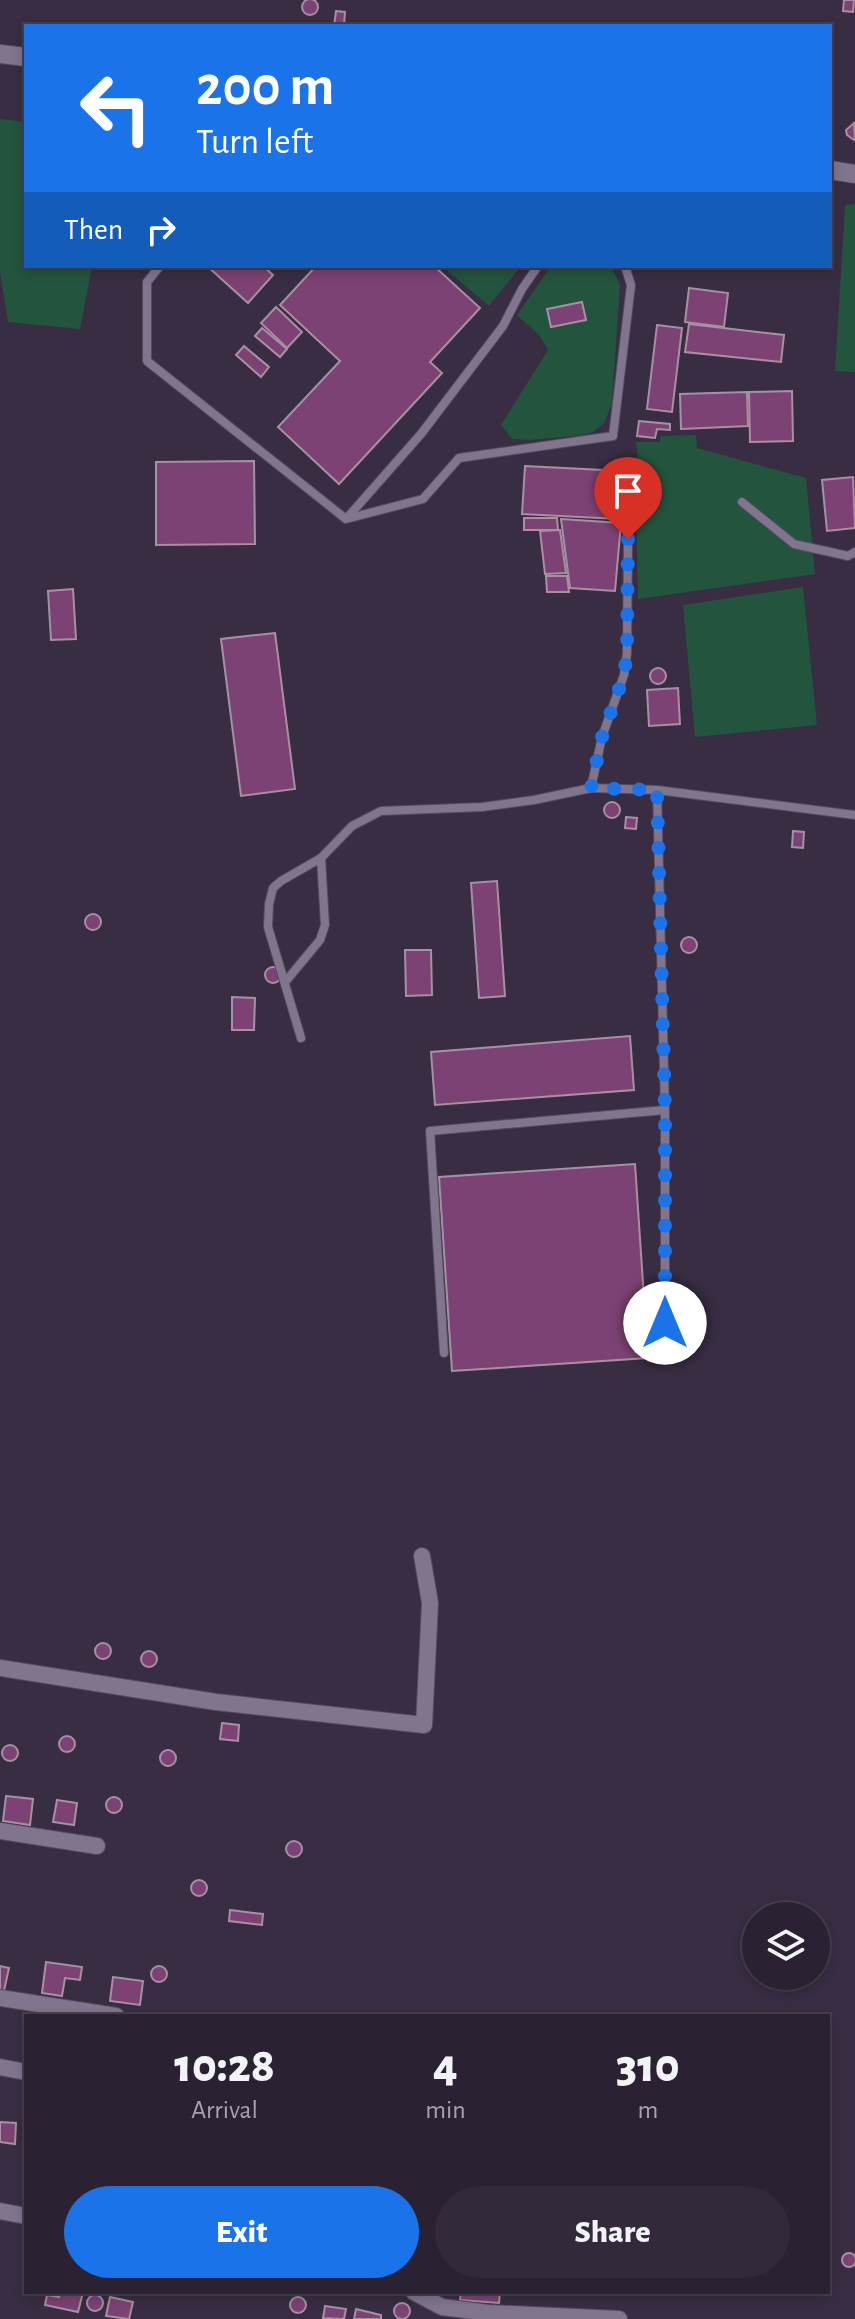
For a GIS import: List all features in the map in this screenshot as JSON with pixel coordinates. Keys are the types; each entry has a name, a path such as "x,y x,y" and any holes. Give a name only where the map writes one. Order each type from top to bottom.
{"street":[{"path":"0,54 24,57"},
{"path":"832,170 855,174"},
{"path":"0,1668 216,1702 424,1725 430,1603 422,1556"},
{"path":"0,1831 97,1846"},
{"path":"0,1998 103,2014"},
{"path":"0,2067 24,2072"},
{"path":"0,2211 24,2216"},
{"path":"418,2294 442,2307 489,2313 619,2319"}],"lane":[{"path":"158,268 147,282 147,361 346,519"},
{"path":"346,519 421,434 503,326 537,268"},
{"path":"346,519 423,499 459,458 613,436 631,285 626,268"},
{"path":"742,502 794,544 848,556 855,552"},
{"path":"591,788 602,737 624,675 628,539"},
{"path":"301,1038 268,927 273,888 321,858 352,826 381,811 482,807 591,788 657,790 855,815"},
{"path":"657,790 665,1110 665,1354"},
{"path":"286,981 320,940 325,925 321,858"},
{"path":"444,1353 430,1131 665,1110"}],"green space":[{"path":"0,119 24,122 24,268 92,268 80,329 8,322 0,273"},
{"path":"855,204 855,372 835,371 845,205"},
{"path":"444,268 519,268 489,306"},
{"path":"550,268 612,268 620,285 612,403 604,424 591,433 574,436 512,439 501,425 548,350 540,336 517,315"},
{"path":"696,435 697,448 806,478 815,574 638,599 636,495 640,475 636,442 660,442 660,436"},
{"path":"803,587 817,725 695,737 683,605"}],"building":[{"path":"310,-1 316,1 316,13 310,15 304,13 302,7 304,1"},
{"path":"844,0 854,0 853,12 843,11"},
{"path":"336,11 345,12 344,24 334,24"},
{"path":"854,123 855,140 847,135 846,130"},
{"path":"209,268 265,268 273,275 248,303"},
{"path":"314,268 436,268 480,308 430,362 442,373 339,484 278,427 340,361 280,305"},
{"path":"689,288 728,293 724,327 685,322"},
{"path":"582,302 586,320 551,327 547,309"},
{"path":"276,307 302,332 287,348 261,323"},
{"path":"689,324 784,335 781,362 685,352"},
{"path":"657,325 682,328 672,412 647,409"},
{"path":"262,328 287,349 280,357 255,336"},
{"path":"244,346 269,367 261,377 236,355"},
{"path":"792,391 793,441 750,442 749,392"},
{"path":"747,392 748,426 681,429 680,394"},
{"path":"639,421 670,424 670,430 657,429 655,438 637,436"},
{"path":"254,461 255,544 156,545 156,462"},
{"path":"525,466 622,471 619,519 522,514"},
{"path":"853,477 855,528 827,531 822,480"},
{"path":"524,518 557,518 558,530 524,530"},
{"path":"561,519 621,523 615,591 570,588"},
{"path":"560,530 566,573 545,574 540,531"},
{"path":"546,576 567,576 569,592 547,592"},
{"path":"73,589 76,639 51,640 48,591"},
{"path":"275,633 295,789 241,796 221,639"},
{"path":"655,668 661,668 666,676 664,682 655,684 650,679 650,673"},
{"path":"678,688 680,724 649,726 647,690"},
{"path":"609,802 615,802 620,810 618,816 609,818 604,813 604,807"},
{"path":"626,817 637,818 636,829 625,828"},
{"path":"793,831 804,832 803,848 792,847"},
{"path":"497,881 505,996 479,998 471,883"},
{"path":"90,914 96,914 101,922 99,928 90,930 85,925 85,919"},
{"path":"686,937 692,937 697,945 695,951 686,953 681,948 681,942"},
{"path":"405,950 431,950 432,995 406,996"},
{"path":"273,967 281,975 273,983 265,975"},
{"path":"232,997 255,998 254,1030 232,1030"},
{"path":"630,1036 634,1090 435,1105 431,1052"},
{"path":"635,1164 648,1358 452,1371 439,1177"},
{"path":"100,1643 106,1643 111,1651 109,1657 100,1659 95,1654 95,1648"},
{"path":"146,1651 152,1651 157,1659 155,1665 146,1667 141,1662 141,1656"},
{"path":"222,1723 239,1725 238,1741 220,1739"},
{"path":"64,1736 70,1736 75,1744 73,1750 64,1752 59,1747 59,1741"},
{"path":"7,1745 13,1745 18,1753 16,1759 7,1761 2,1756 2,1750"},
{"path":"165,1750 171,1750 176,1758 174,1764 165,1766 160,1761 160,1755"},
{"path":"6,1796 33,1799 30,1825 3,1821"},
{"path":"111,1797 117,1797 122,1805 120,1811 111,1813 106,1808 106,1802"},
{"path":"57,1800 77,1803 74,1825 53,1822"},
{"path":"291,1841 297,1841 302,1849 300,1855 291,1857 286,1852 286,1846"},
{"path":"196,1880 202,1880 207,1888 205,1894 196,1896 191,1891 191,1885"},
{"path":"230,1910 263,1914 262,1925 229,1921"},
{"path":"46,1962 82,1967 80,1980 65,1978 62,1996 42,1993"},
{"path":"0,1966 9,1968 4,1991 0,1990"},
{"path":"156,1966 162,1966 167,1974 165,1980 156,1982 151,1977 151,1971"},
{"path":"113,1977 143,1981 140,2005 110,2001"},
{"path":"0,2122 16,2123 15,2144 0,2142"},
{"path":"849,2253 856,2260 849,2267 842,2260"},
{"path":"60,2294 82,2294 78,2312 45,2305 47,2295 59,2297"},
{"path":"461,2294 500,2294 499,2303 460,2300"},
{"path":"95,2295 101,2297 101,2309 95,2311 89,2309 87,2303 89,2297"},
{"path":"110,2297 133,2302 129,2319 106,2316"},
{"path":"298,2297 304,2299 304,2311 298,2313 292,2311 290,2305 292,2299"},
{"path":"402,2303 408,2305 408,2317 402,2319 396,2317 394,2311 396,2305"},
{"path":"325,2306 346,2309 344,2319 323,2318"},
{"path":"356,2309 381,2315 381,2319 354,2319"}],"route":[{"path":"628,539 624,675 602,737 591,788 657,790 665,1110 665,1323"}]}
